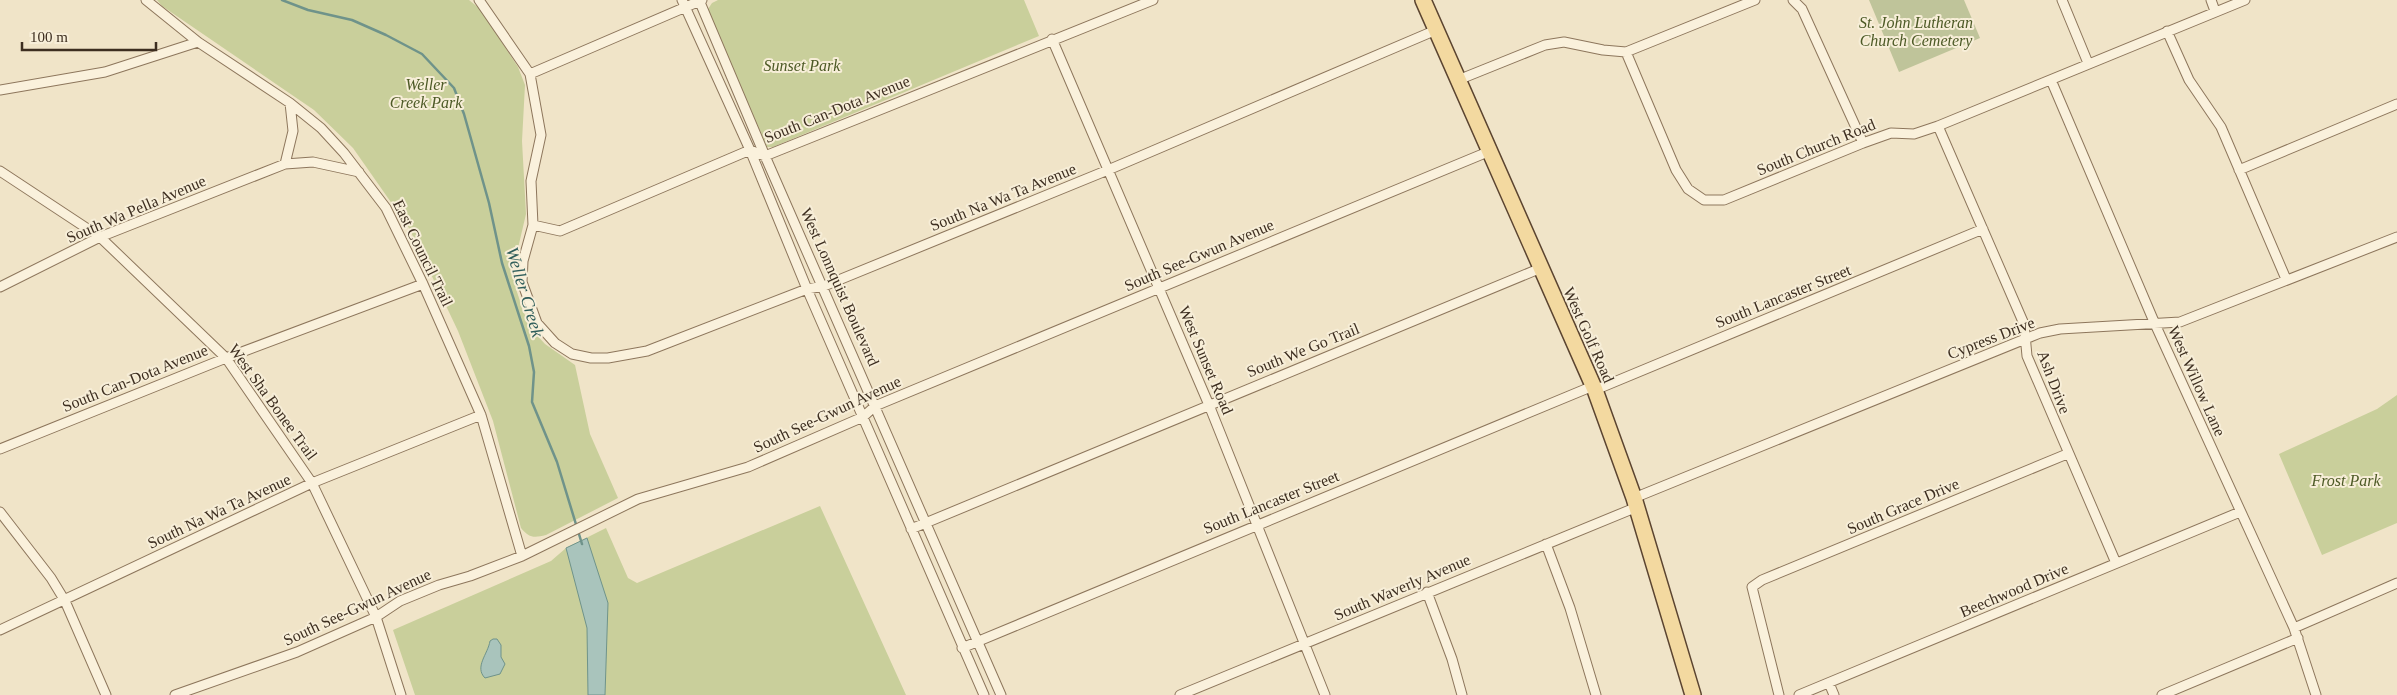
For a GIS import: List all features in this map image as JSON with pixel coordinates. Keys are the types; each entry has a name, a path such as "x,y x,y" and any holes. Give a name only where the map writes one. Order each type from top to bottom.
{"main road":[{"name":"West Golf Road","path":"1423,0 1594,388 1635,503 1693,695"}],"street":[{"name":"East Council Trail","path":"146,0 198,42 290,103 322,128 386,208 423,284 481,415 522,556"},
{"path":"479,0 530,74 541,135 531,181 533,225"},
{"path":"530,74 683,4 700,0"},
{"name":"West Lonnquist Boulevard","path":"700,0 765,156 824,286 925,523 1002,695"},
{"name":"South Can-Dota Avenue","path":"533,225 560,231 750,150 765,156 1153,0"},
{"path":"1458,80 1546,45 1564,42 1603,50 1626,52 1755,0"},
{"path":"1793,0 1802,9 1863,143"},
{"path":"2062,0 2088,63"},
{"path":"2211,0 2215,11"},
{"name":"South Church Road","path":"1626,52 1676,170 1688,189 1704,200 1724,200 1891,133 1914,134 1938,126 2245,0"},
{"name":"West Lonnquist Boulevard","path":"683,4 750,150 807,289 984,695"},
{"name":"South Na Wa Ta Avenue","path":"533,225 522,261 522,282 532,314 543,332 555,343 572,354 591,358 608,358 647,351 807,289 824,286 1108,170 1436,30"},
{"path":"2167,31 2189,80 2215,117 2286,279"},
{"name":"West Sunset Road","path":"1052,39 1209,405 1258,523 1325,695"},
{"path":"0,90 105,72 198,42"},
{"name":"West Willow Lane","path":"2051,80 2155,324 2294,628 2316,695"},
{"path":"286,164 294,131 290,103"},
{"path":"2239,170 2397,104"},
{"name":"Ash Drive","path":"1938,126 2024,324 2027,356 2067,454 2116,563"},
{"name":"South See-Gwun Avenue","path":"175,695 297,652 376,617 400,601 439,585 470,576 522,556 638,499 748,467 863,417 875,406 1490,151"},
{"name":"South Wa Pella Avenue","path":"0,287 100,237 286,164 313,162 359,172"},
{"name":"West Sha Bonee Trail","path":"0,171 100,237 226,358 312,483 376,617 401,695"},
{"name":"South Lancaster Street","path":"962,648 1258,523 1983,229"},
{"name":"Cypress Drive","path":"1635,503 2024,339 2060,330 2180,322 2397,236"},
{"name":"South We Go Trail","path":"911,529 1541,268"},
{"name":"South Can-Dota Avenue","path":"0,449 226,358 423,284"},
{"name":"South Na Wa Ta Avenue","path":"0,630 312,483 481,415"},
{"name":"South Grace Drive","path":"1779,695 1752,587 1762,580 2067,454"},
{"name":"South Waverly Avenue","path":"1183,694 1546,544 1635,503"},
{"path":"0,512 51,578 65,601 106,695"},
{"name":"Beechwood Drive","path":"1799,695 2240,512"},
{"path":"1546,544 1570,608 1596,695"},
{"path":"2294,628 2397,583"},
{"path":"1427,592 1452,659 1462,695"},
{"path":"2162,695 2298,638"},
{"path":"1829,683 1834,695"}],"green space":[{"name":"Weller Creek Park","path":"157,0 469,0 480,9 518,67 525,85 522,141 526,214 515,261 516,289 524,313 533,331 545,344 575,365 590,434 618,498 546,535 532,536 521,528 493,421 458,331 409,228 353,148 314,110 162,6"},
{"name":"Sunset Park","path":"718,0 1024,0 1039,36 773,147 767,147 709,14 708,9 712,3"},
{"name":"St. John Lutheran Church Cemetery","path":"1869,0 1964,0 1980,38 1899,72"},
{"name":"Frost Park","path":"2397,395 2397,523 2322,555 2279,454 2377,409"},
{"path":"820,506 906,695 415,695 393,630 551,561 566,548 606,528 628,578 637,583"}],"water":[{"path":"587,538 608,603 605,695 588,695 587,628 566,548"},
{"path":"497,639 501,645 501,657 505,664 500,674 485,678 482,674 481,665 490,641"}],"waterway":[{"name":"Weller Creek","path":"282,0 308,10 352,20 386,35 422,54 454,88 464,114 489,203 502,263 529,346 534,372 532,402 557,462 582,544"}]}
